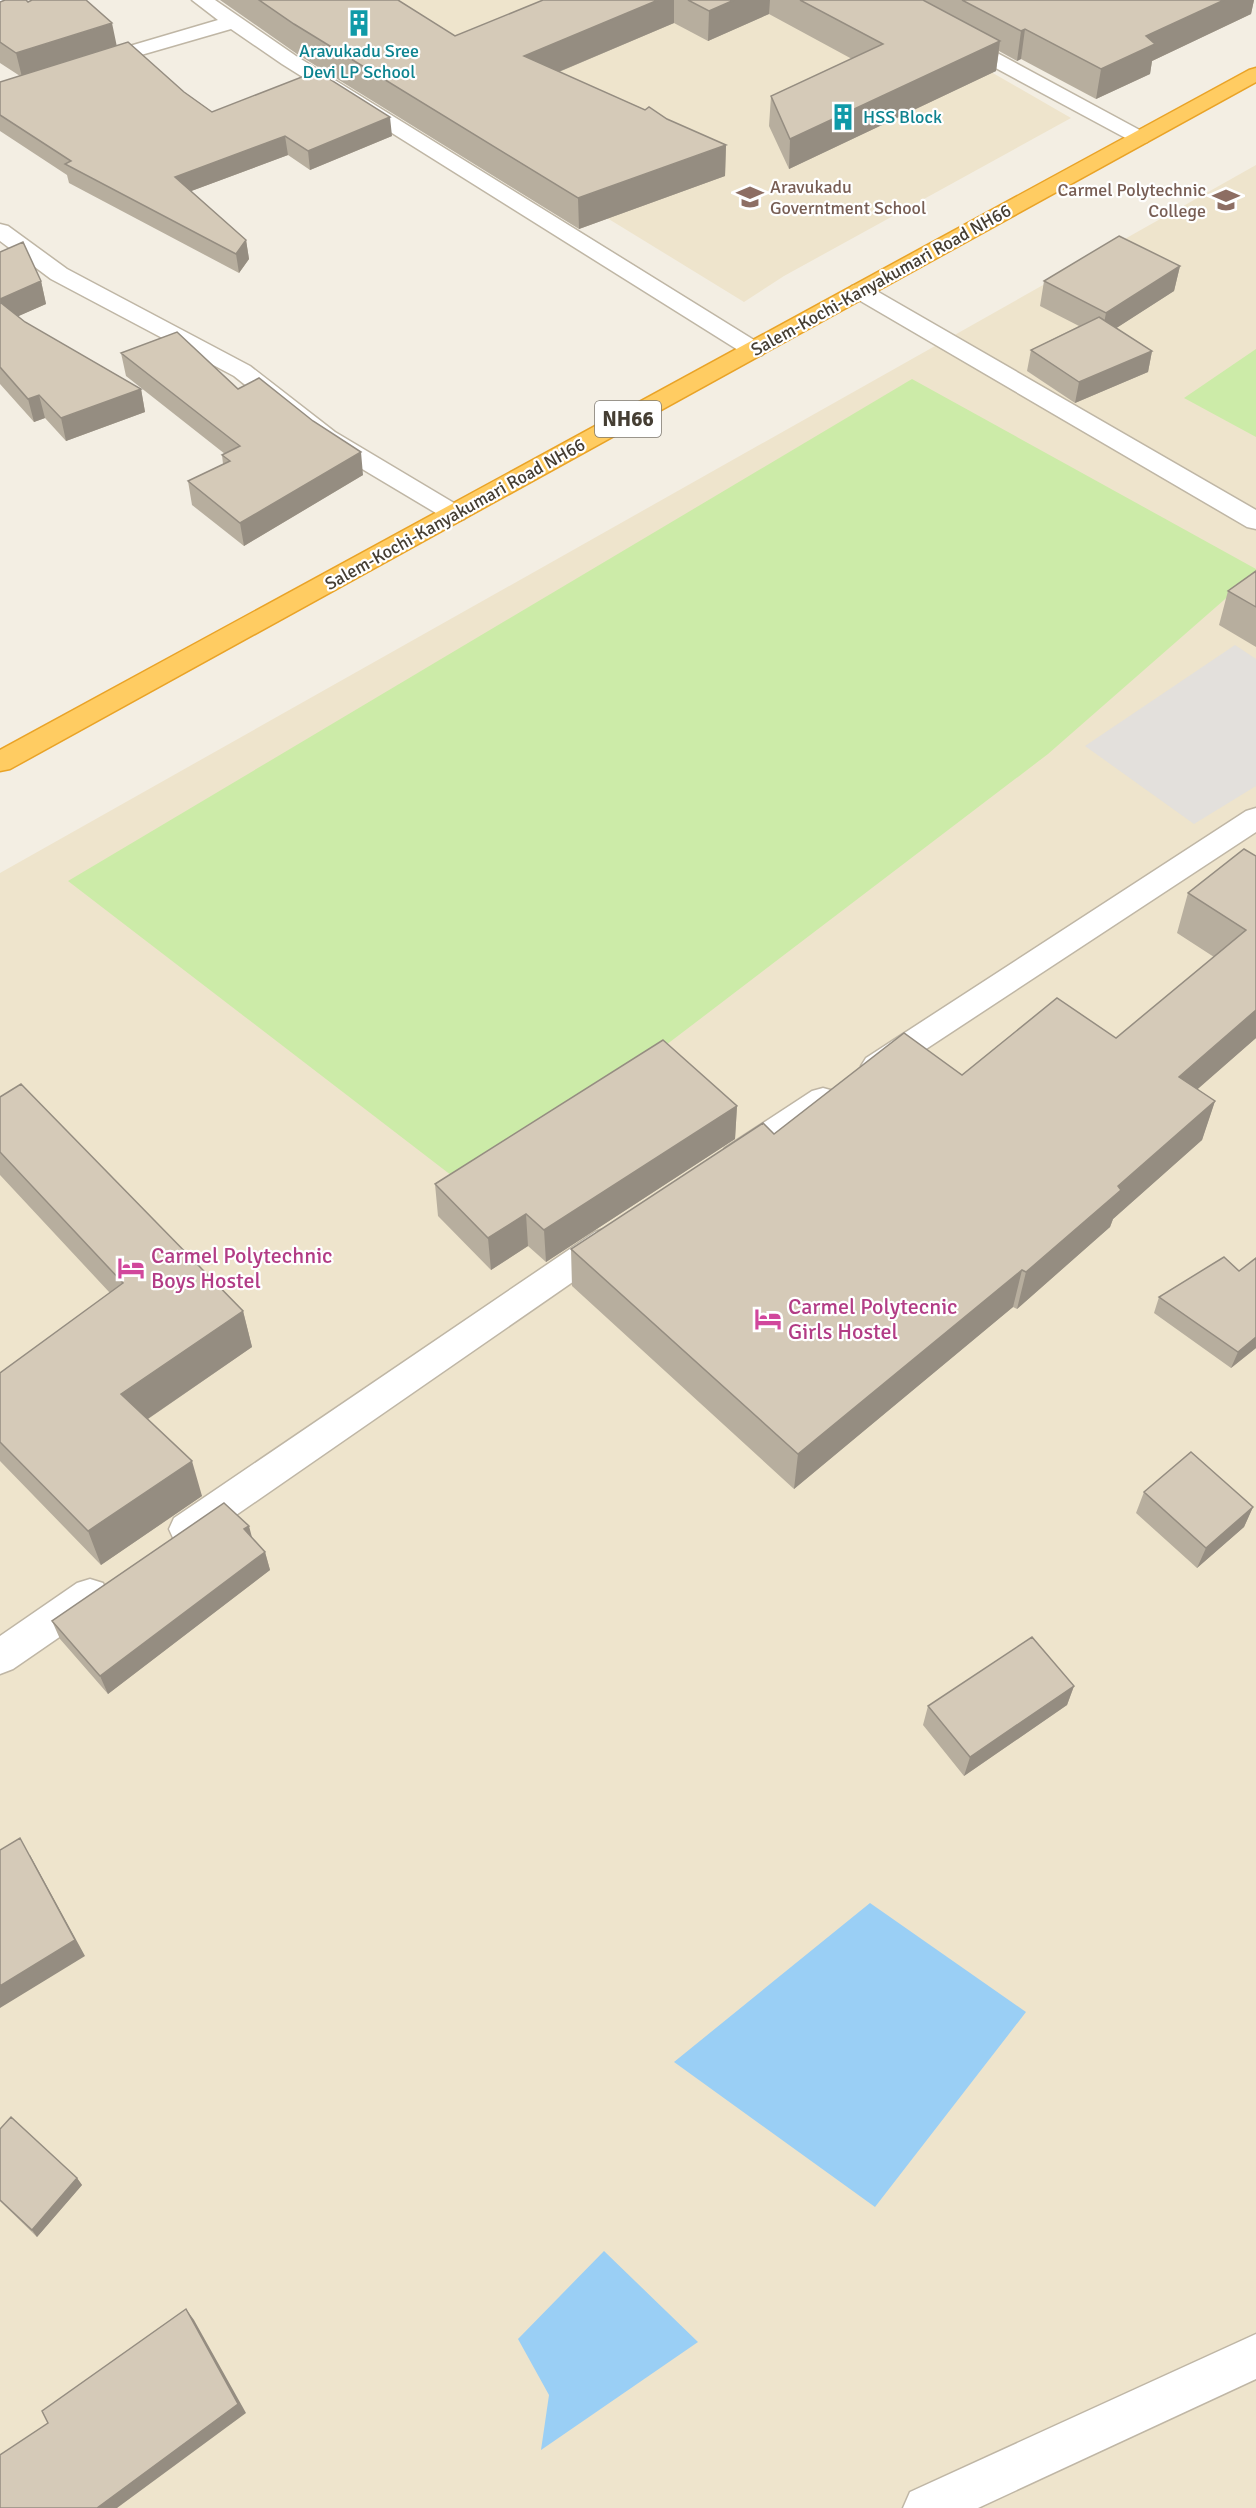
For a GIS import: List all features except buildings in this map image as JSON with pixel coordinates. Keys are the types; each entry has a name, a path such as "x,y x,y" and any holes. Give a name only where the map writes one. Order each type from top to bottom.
{"highway":[{"name":"Salem-Kochi-Kanyakumari Road NH66","path":"0,762 1256,74"}],"street":[{"path":"202,0 289,60 754,350"},
{"path":"885,0 1140,138"},
{"path":"81,66 234,22"},
{"path":"0,231 60,273 242,371 326,437 455,514"},
{"path":"860,291 1256,520"},
{"path":"716,1170 1256,818"},
{"path":"166,1543 636,1222"},
{"path":"0,1657 117,1577"},
{"path":"926,2508 1256,2356"}],"shaded area":[{"name":"Aravukadu Governtment School","path":"252,0 866,0 1071,118 784,276 744,302"},
{"path":"1256,165 1256,2508 0,2508 0,873"},
{"path":"1235,645 1256,659 1256,786 1194,824 1085,746"}],"green space":[{"path":"1256,349 1256,437 1184,398"},
{"path":"912,379 1256,569 1256,572 1048,754 473,1192 68,881"}],"water":[{"path":"870,1903 1026,2012 875,2207 674,2062"},
{"path":"604,2251 698,2342 541,2450 549,2395 518,2339"}],"place":[{"name":"Aravukadu Sree Devi LP School","path":"359,23"},
{"name":"HSS Block","path":"843,117"},
{"name":"Aravukadu Governtment School","path":"750,197"},
{"name":"Carmel Polytechnic College","path":"1226,200"},
{"name":"Carmel Polytechnic Boys Hostel","path":"131,1268"},
{"name":"Carmel Polytecnic Girls Hostel","path":"768,1319"}]}
